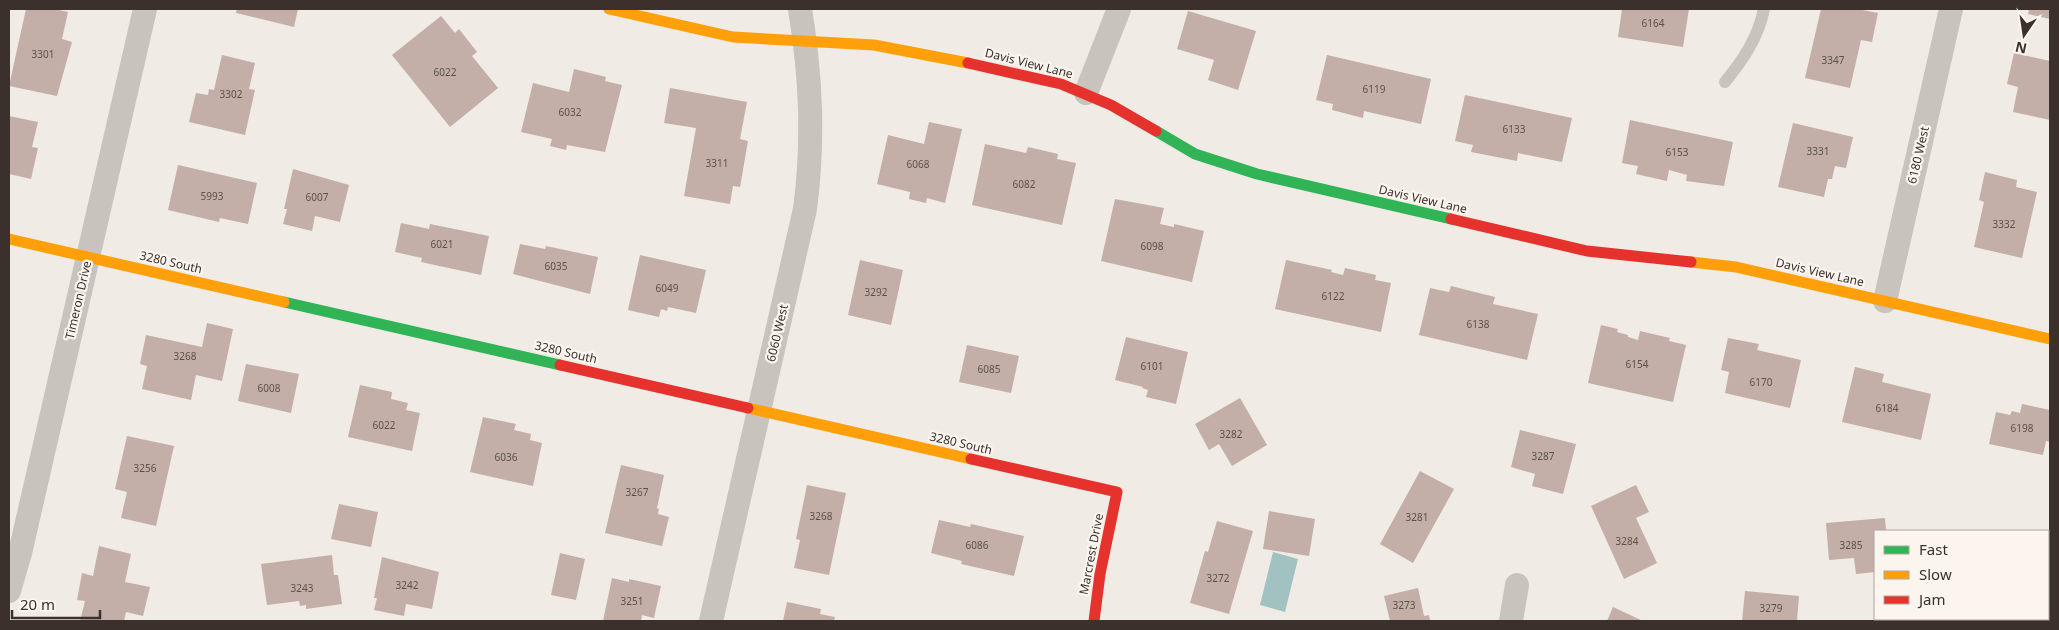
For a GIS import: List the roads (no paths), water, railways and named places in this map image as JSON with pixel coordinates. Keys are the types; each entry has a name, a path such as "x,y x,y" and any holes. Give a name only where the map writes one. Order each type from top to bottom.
{"street":[{"name":"Timeron Drive","path":"9,591 20,552 145,9"},
{"name":"Davis View Lane","path":"609,9 733,38 805,40 874,46 929,54 1035,77 1086,93 1111,105 1195,154 1257,174 1587,251 1720,264 2050,338"},
{"name":"6060 West","path":"711,621 800,233 809,180 810,78 800,9"},
{"path":"1086,93 1119,9"},
{"name":"6180 West","path":"1885,301 1951,9"},
{"name":"3280 South","path":"9,239 1117,492"},
{"name":"Marcrest Drive","path":"1094,621 1100,574 1117,492"},
{"path":"1510,621 1517,585"}],"lane":[{"path":"1725,82 1741,63 1752,43 1761,26 1764,9"}],"water":[{"path":"1273,552 1298,559 1285,612 1260,605"}]}
